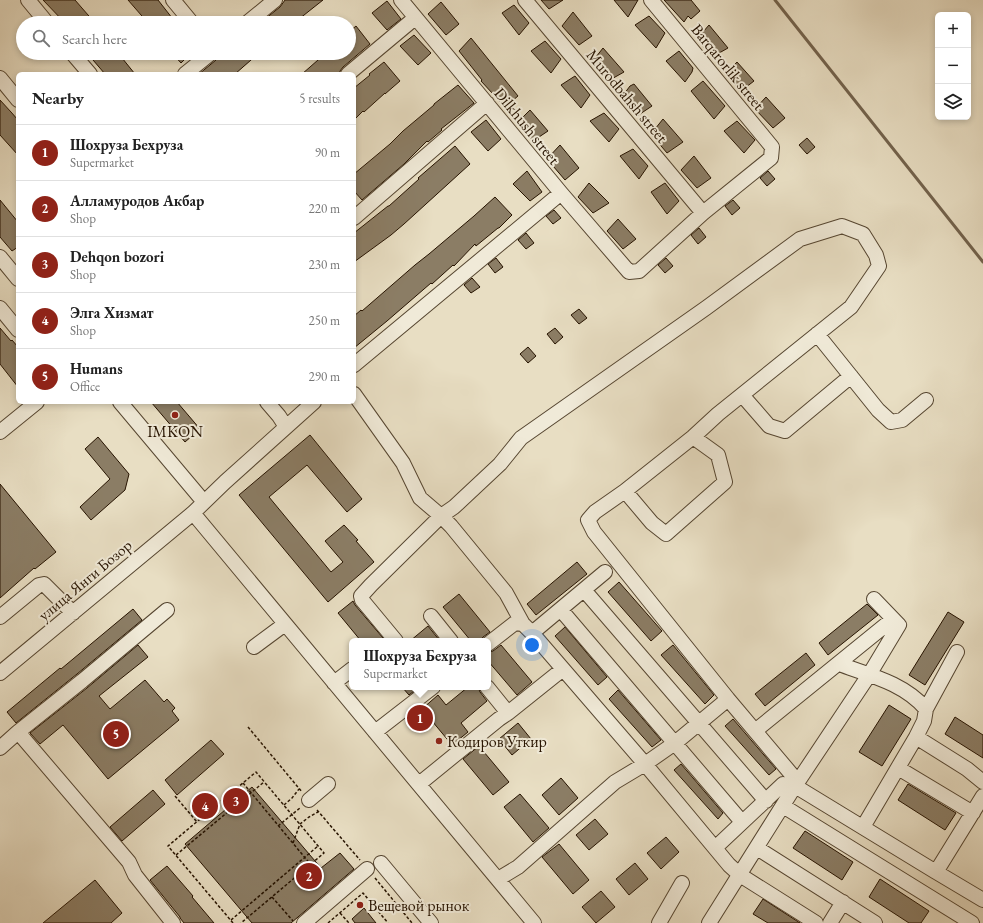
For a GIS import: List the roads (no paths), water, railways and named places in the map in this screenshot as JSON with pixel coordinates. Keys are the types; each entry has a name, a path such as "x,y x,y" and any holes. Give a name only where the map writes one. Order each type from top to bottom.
{"street":[{"path":"28,0 41,16"},
{"path":"173,0 186,16"},
{"path":"256,16 275,0"},
{"name":"Dilkhush street","path":"401,0 561,193 629,272 639,271 703,213"},
{"name":"Murodbahsh street","path":"525,0 703,213"},
{"name":"Barqarorlik street","path":"651,0 772,147 771,158 703,213"},
{"path":"350,72 415,18"},
{"path":"78,60 88,72"},
{"path":"187,72 202,60"},
{"path":"0,78 16,98"},
{"path":"356,216 487,103"},
{"path":"356,363 561,193"},
{"path":"391,638 362,600 362,596 441,516 454,507 500,464 521,438 706,308 800,239 842,226 863,234 876,255 879,266 851,307 718,414 693,437 626,491 595,512 588,520 594,532 755,731 792,784 983,900"},
{"path":"0,257 16,277"},
{"path":"0,308 16,328"},
{"path":"817,334 878,410 891,422 902,420 926,400"},
{"path":"742,395 769,426 785,431 851,376"},
{"path":"356,397 403,463 420,498 452,526 506,593 527,628 645,764 729,865 740,875 816,923"},
{"path":"0,432 34,404"},
{"path":"122,404 204,502"},
{"path":"269,404 286,427"},
{"name":"улица Янги Бозор","path":"0,674 193,513 225,482 312,404"},
{"path":"626,491 652,523 666,534 725,482 718,455 693,437"},
{"path":"193,513 534,923"},
{"path":"527,628 561,610 605,572"},
{"path":"0,616 39,585 44,584 73,613"},
{"path":"584,590 766,801"},
{"path":"710,922 783,806 792,784 868,675 899,625 874,599"},
{"path":"0,748 168,610"},
{"path":"561,610 742,822"},
{"path":"431,616 448,638"},
{"path":"755,731 893,619"},
{"path":"491,642 515,623 527,628"},
{"path":"254,647 285,624"},
{"path":"863,828 916,737 924,721 926,709 958,652"},
{"path":"838,664 881,679 905,690 921,702 926,709"},
{"path":"419,784 498,719 508,713 563,669"},
{"path":"334,683 349,671"},
{"path":"376,732 429,690"},
{"path":"489,690 508,713"},
{"path":"498,879 518,867 615,782 645,764 675,743 728,699"},
{"path":"18,732 129,862 134,874 173,923"},
{"path":"916,737 968,769 983,782"},
{"path":"898,768 973,813"},
{"path":"309,800 328,784"},
{"path":"715,848 766,801 792,784"},
{"path":"936,872 983,796"},
{"path":"783,806 972,923"},
{"path":"757,848 875,923"},
{"path":"381,863 432,923"},
{"path":"304,923 367,869"},
{"path":"659,923 682,884"},
{"path":"830,923 843,902"}],"waterway":[{"path":"775,0 983,262"}],"place":[{"name":"IMKON","path":"175,415"},
{"name":"Шохруза Бехруза","path":"420,718"},
{"name":"Humans","path":"116,734"},
{"name":"Кодиров Уткир","path":"439,741"},
{"name":"Dehqon bozori","path":"236,801"},
{"name":"Элга Хизмат","path":"205,806"},
{"name":"Алламуродов Акбар","path":"309,876"},
{"name":"Вещевой рынок","path":"360,905"}]}
